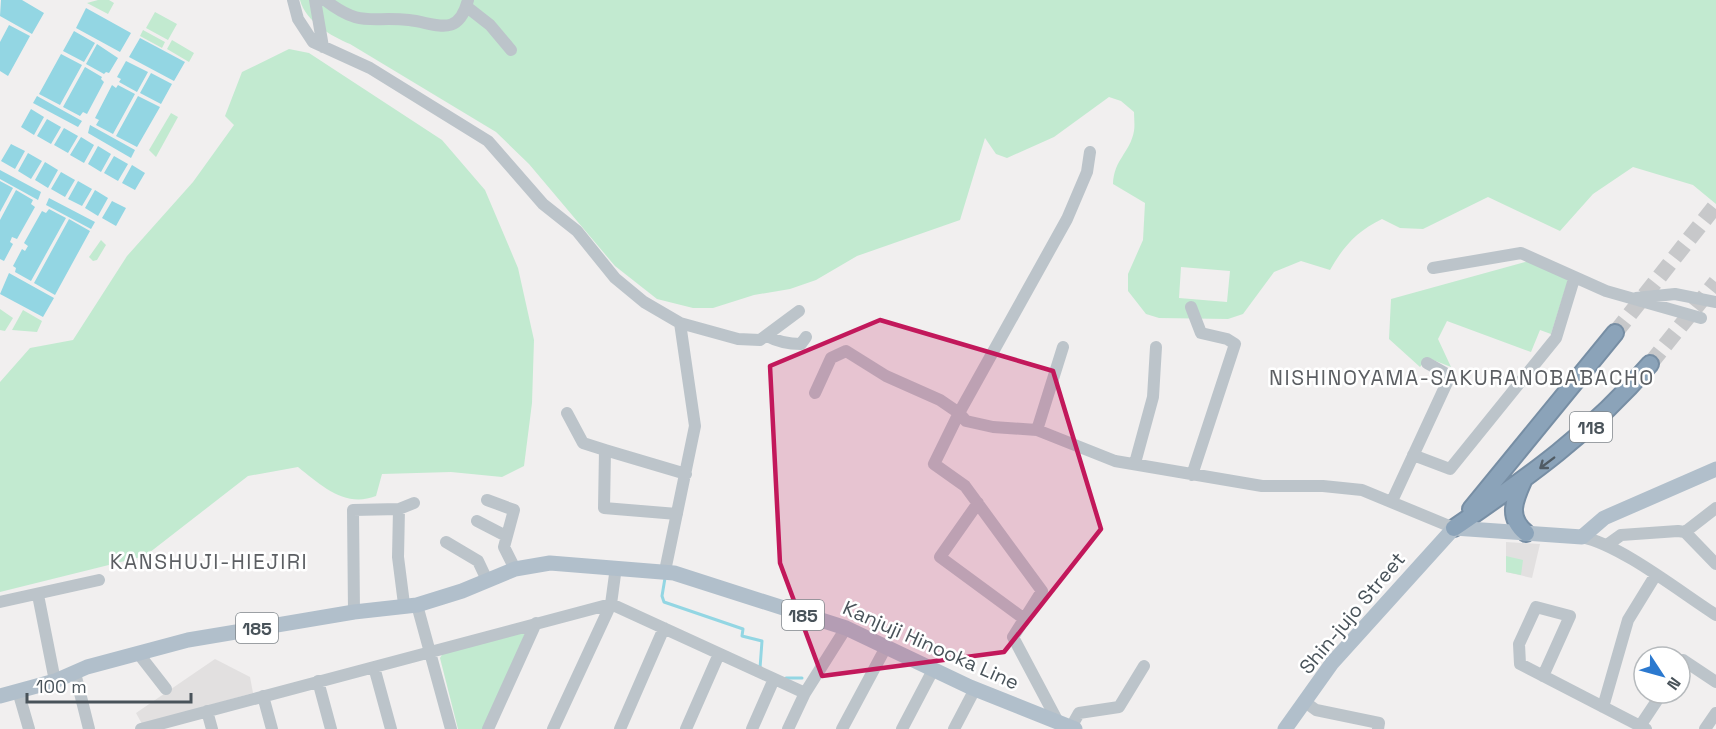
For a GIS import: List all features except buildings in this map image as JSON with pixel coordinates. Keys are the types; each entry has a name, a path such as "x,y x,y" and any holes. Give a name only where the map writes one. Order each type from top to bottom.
{"highway":[{"name":"118","path":"1454,528 1544,422 1615,333"},
{"name":"118","path":"1454,528 1523,480 1597,421 1650,364"},
{"path":"1523,480 1513,510 1516,523 1526,532"}],"main road":[{"path":"1454,528 1582,537 1604,519 1716,469"},
{"name":"Shin-jujo Street","path":"1292,727 1305,702 1339,655 1454,528"},
{"name":"Kanjuji Hinooka Line","path":"0,696 55,681 138,653 188,640 354,612 410,605 515,569 550,563 665,571 846,628 975,689 1068,726"}],"street":[{"path":"293,0 298,19 313,42 370,68 488,141 543,204 577,231 615,278 644,302 680,323 738,339 760,340 799,311"},
{"path":"315,0 323,47"},
{"path":"325,0 348,14 364,20 408,20 432,27 457,22 467,3 510,50"},
{"path":"1090,152 1087,172 1067,219 959,413 934,464 965,486 1042,591 1013,637 1068,726 1079,713 1119,707 1144,666"},
{"path":"1433,268 1521,253 1574,279 1701,318"},
{"path":"1413,455 1450,469 1556,338 1574,279"},
{"path":"1632,298 1675,294 1716,302"},
{"path":"1191,307 1202,333 1227,339 1235,344 1192,475"},
{"path":"665,571 695,426 680,323"},
{"path":"767,336 783,343 796,344 801,344 806,337"},
{"path":"1037,430 1063,347"},
{"path":"1135,463 1153,397 1156,347"},
{"path":"815,393 831,358 846,351 886,376 940,400 959,413 966,421 1037,430 1114,461 1192,475 1262,486 1323,486 1362,490 1454,528"},
{"path":"1392,501 1450,375 1427,363"},
{"path":"567,413 583,443 686,474"},
{"path":"605,450 604,508 677,514"},
{"path":"487,500 514,510 504,547 515,569"},
{"path":"354,612 353,510 399,509 414,503"},
{"path":"978,503 940,557 1023,618"},
{"path":"1607,545 1621,535 1685,532 1716,508"},
{"path":"399,509 398,557 410,605 431,651 451,729"},
{"path":"477,520 506,536"},
{"path":"1685,532 1716,564"},
{"path":"1582,537 1607,545 1716,615"},
{"path":"446,542 478,561 487,580"},
{"path":"554,729 611,604 616,567"},
{"path":"1603,707 1628,620 1655,576"},
{"path":"0,602 99,580"},
{"path":"38,595 55,681"},
{"path":"148,728 611,604 805,693"},
{"path":"1543,676 1570,616 1536,607 1519,644 1520,664 1543,676 1603,707 1643,727 1655,705"},
{"path":"488,729 536,623"},
{"path":"620,729 664,628"},
{"path":"789,729 805,693 846,628"},
{"path":"842,729 886,647"},
{"path":"138,653 166,689"},
{"path":"686,729 719,654"},
{"path":"1692,666 1716,682"},
{"path":"374,667 391,729"},
{"path":"902,729 933,670"},
{"path":"75,673 89,729"},
{"path":"752,729 774,679"},
{"path":"318,681 331,729"},
{"path":"954,729 975,689"},
{"path":"18,691 29,729"},
{"path":"263,696 272,729"},
{"path":"1305,702 1316,710 1379,723 1378,729"},
{"path":"207,711 212,729"},
{"path":"1705,729 1716,713"}],"highlighted area":[{"path":"880,320 1053,371 1101,529 1004,652 822,676 780,563 770,366"}],"shaded area":[{"path":"1506,542 1540,544 1532,578 1506,572"},
{"path":"215,659 250,677 253,693 142,724 136,713"}],"green space":[{"path":"109,0 114,3 108,14 87,3"},
{"path":"300,0 1716,0 1716,204 1693,185 1633,167 1593,194 1560,231 1488,197 1423,229 1400,228 1382,219 1352,240 1330,270 1301,261 1274,272 1243,314 1228,319 1159,318 1146,314 1128,291 1128,274 1143,240 1145,203 1113,184 1116,168 1132,139 1134,112 1121,101 1109,97 1054,137 1007,158 996,154 985,138 960,220 857,256 816,280 790,289 754,295 713,308 693,308 657,299 615,266 529,164 496,132 327,32 313,21","holes":["1181,267 1230,271 1227,302 1179,298"]},
{"path":"155,12 177,24 168,40 146,28"},
{"path":"143,30 165,42 162,48 140,36"},
{"path":"172,40 194,53 189,62 167,49"},
{"path":"289,49 309,53 442,140 485,190 518,268 534,340 532,403 524,466 502,477 451,472 382,474 376,496 365,499 354,499 334,493 298,467 248,476 145,556 0,592 0,382 30,348 73,340 127,256 193,182 234,125 225,116 242,72"},
{"path":"171,113 178,117 156,157 149,150"},
{"path":"101,240 106,245 97,260 93,261 89,257"},
{"path":"1529,261 1568,280 1551,334 1540,330 1531,352 1447,321 1438,339 1451,367 1428,358 1420,367 1389,339 1391,299"},
{"path":"0,309 13,318 5,331 0,330"},
{"path":"23,310 42,321 37,332 12,330"},
{"path":"1506,556 1523,560 1521,575 1506,572"},
{"path":"526,631 486,729 458,729 440,658 443,653"}],"water":[{"path":"1,0 22,0 44,13 32,34 0,16"},
{"path":"86,8 131,33 120,52 76,28"},
{"path":"9,25 30,36 8,76 0,71 0,42"},
{"path":"74,31 95,43 84,62 63,51"},
{"path":"140,38 185,62 174,81 129,57"},
{"path":"97,44 118,58 109,73 104,74 86,64"},
{"path":"61,54 82,65 60,105 39,94"},
{"path":"126,61 148,72 137,92 119,82 121,79 117,77"},
{"path":"85,67 102,77 104,82 87,114 83,112 80,116 63,107"},
{"path":"151,73 172,84 161,104 140,93"},
{"path":"112,85 116,88 118,85 135,94 113,134 96,125 99,120 95,118"},
{"path":"37,96 82,121 78,127 33,103"},
{"path":"138,96 160,107 137,147 116,136"},
{"path":"31,109 44,117 34,135 21,127"},
{"path":"47,119 61,127 51,144 37,136"},
{"path":"90,125 135,150 131,158 88,133"},
{"path":"64,128 78,136 68,153 54,145"},
{"path":"81,137 94,145 84,163 70,155"},
{"path":"11,144 25,151 15,169 1,161"},
{"path":"98,146 111,154 101,172 88,164"},
{"path":"28,153 42,161 31,179 18,171"},
{"path":"114,156 128,164 118,181 104,173"},
{"path":"45,162 58,170 48,188 35,180"},
{"path":"132,165 145,173 135,190 122,183"},
{"path":"0,170 41,192 38,200 0,179"},
{"path":"61,172 75,180 65,197 51,189"},
{"path":"0,181 13,188 0,212"},
{"path":"78,181 92,189 82,206 68,199"},
{"path":"16,190 33,200 31,204 35,207 17,239 12,237 10,242 13,244 4,261 0,259 0,220"},
{"path":"95,190 108,198 98,216 85,208"},
{"path":"49,198 95,222 91,229 46,205"},
{"path":"112,201 126,208 116,226 102,218"},
{"path":"49,209 66,218 31,281 15,272 16,268 13,266 22,249 25,251 28,246 24,243 42,211 46,213"},
{"path":"69,219 90,231 55,295 34,283"},
{"path":"9,273 54,298 43,317 0,294"}],"waterway":[{"path":"665,578 662,596 664,602 743,629 742,636 762,641 760,668"},
{"path":"786,678 802,678"}],"tunnel":[{"path":"1615,333 1716,205"},
{"path":"1650,364 1716,282"}],"district":[{"name":"NISHINOYAMA-SAKURANOBABACHO","path":"1462,377"},
{"name":"KANSHUJI-HIEJIRI","path":"209,561"}]}
